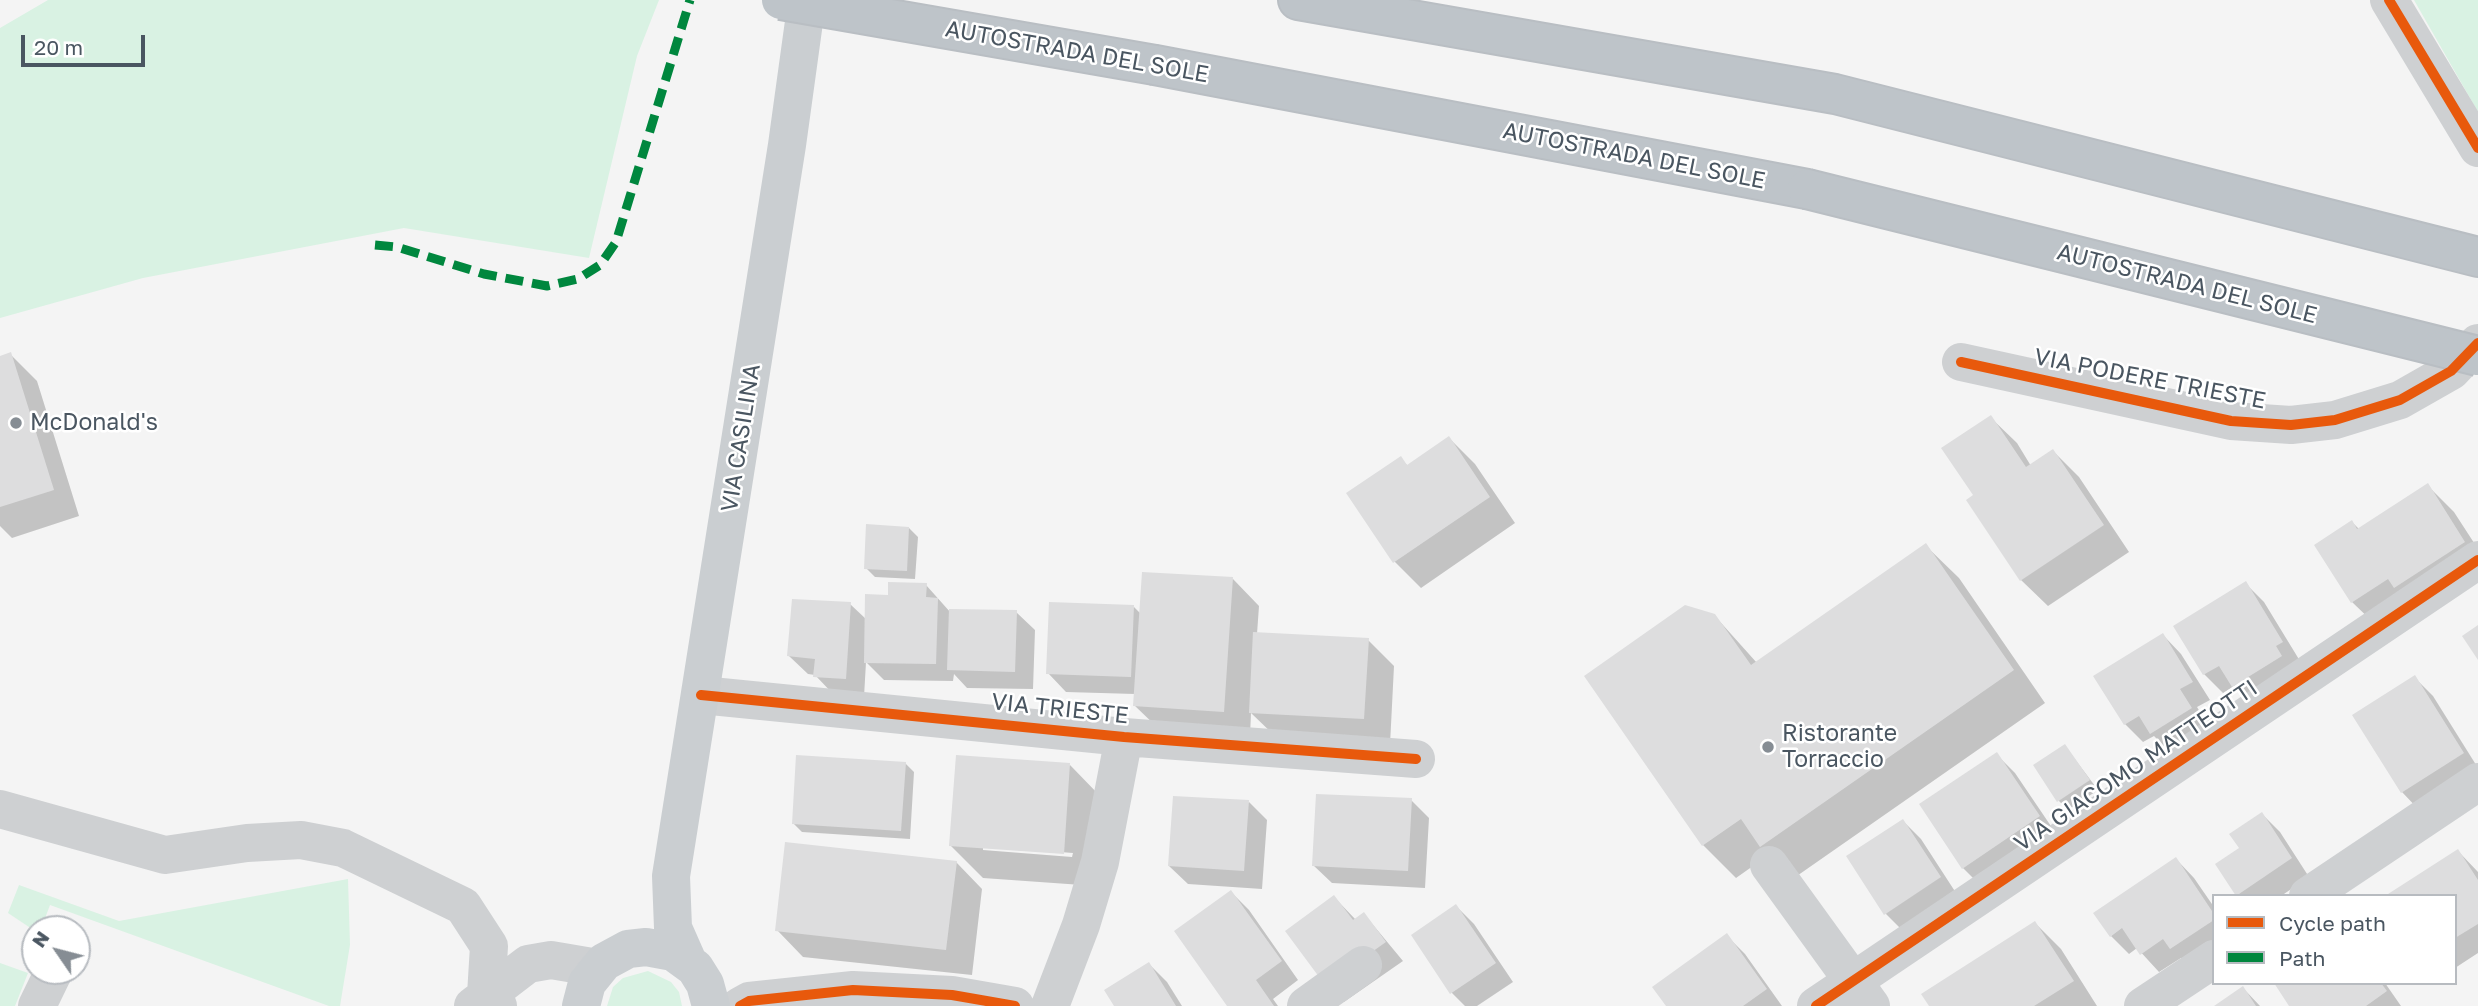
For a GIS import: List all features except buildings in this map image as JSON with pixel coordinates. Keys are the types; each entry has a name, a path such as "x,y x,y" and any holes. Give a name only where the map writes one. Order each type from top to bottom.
{"highway":[{"name":"AUTOSTRADA DEL SOLE","path":"781,0 1155,65 1807,189 2478,356"},
{"path":"1298,0 1835,94 2478,257"}],"main road":[{"name":"VIA CASILINA","path":"605,963 631,943 651,921 661,906 671,876 807,0"},
{"name":"VIA CASILINA","path":"671,876 673,928 678,947 705,984 711,1006"},
{"path":"581,1006 587,983 605,963 628,949 655,948 673,952 691,965"}],"street":[{"path":"2389,0 2478,148"},
{"name":"VIA PODERE TRIESTE","path":"1961,362 2217,418 2272,425 2335,420 2400,400 2451,371 2478,343"},
{"name":"VIA GIACOMO MATTEOTTI","path":"1816,1006 1862,993 2478,560"},
{"name":"VIA TRIESTE","path":"701,695 1124,737 1416,759"},
{"name":"VIA TRIESTE","path":"1050,1006 1081,925 1100,862 1124,737"},
{"path":"2311,894 2478,782"},
{"path":"0,809 165,855 247,843 301,840 342,848 463,906 489,946 486,1002"},
{"path":"1769,865 1862,993"},
{"path":"2143,1006 2212,959"},
{"path":"486,1002 528,964 551,960 605,963"},
{"path":"691,965 744,1004 853,990 952,995 1015,1006"},
{"path":"1306,1006 1363,965"},
{"path":"37,1006 47,985"}],"green space":[{"path":"48,0 659,0 637,56 589,258 404,228 143,278 0,318 0,28"},
{"path":"2414,0 2478,0 2478,112"},
{"path":"348,879 350,945 340,1006 329,1006 91,920 91,915 78,915 50,905 46,915 21,915 21,922 8,913 19,885 119,921"},
{"path":"0,963 21,970 21,985 23,985 15,1006 0,1006"},
{"path":"648,971 671,982 679,992 682,1006 607,1006 613,987 623,978"}],"marked path":[{"path":"375,245 397,247 484,274 547,286 578,279 600,265 616,242 690,0"}],"cycle path":[{"path":"2389,0 2478,148"},
{"path":"1961,362 2231,421 2291,425 2335,420 2400,400 2451,371 2478,343"},
{"path":"1816,1006 2478,560"},
{"path":"701,695 1124,737 1416,759"},
{"path":"740,1006 749,1001 853,990 952,995 1015,1006"}],"place":[{"name":"McDonald's","path":"16,423"},
{"name":"Ristorante Torraccio","path":"1768,747"}]}
